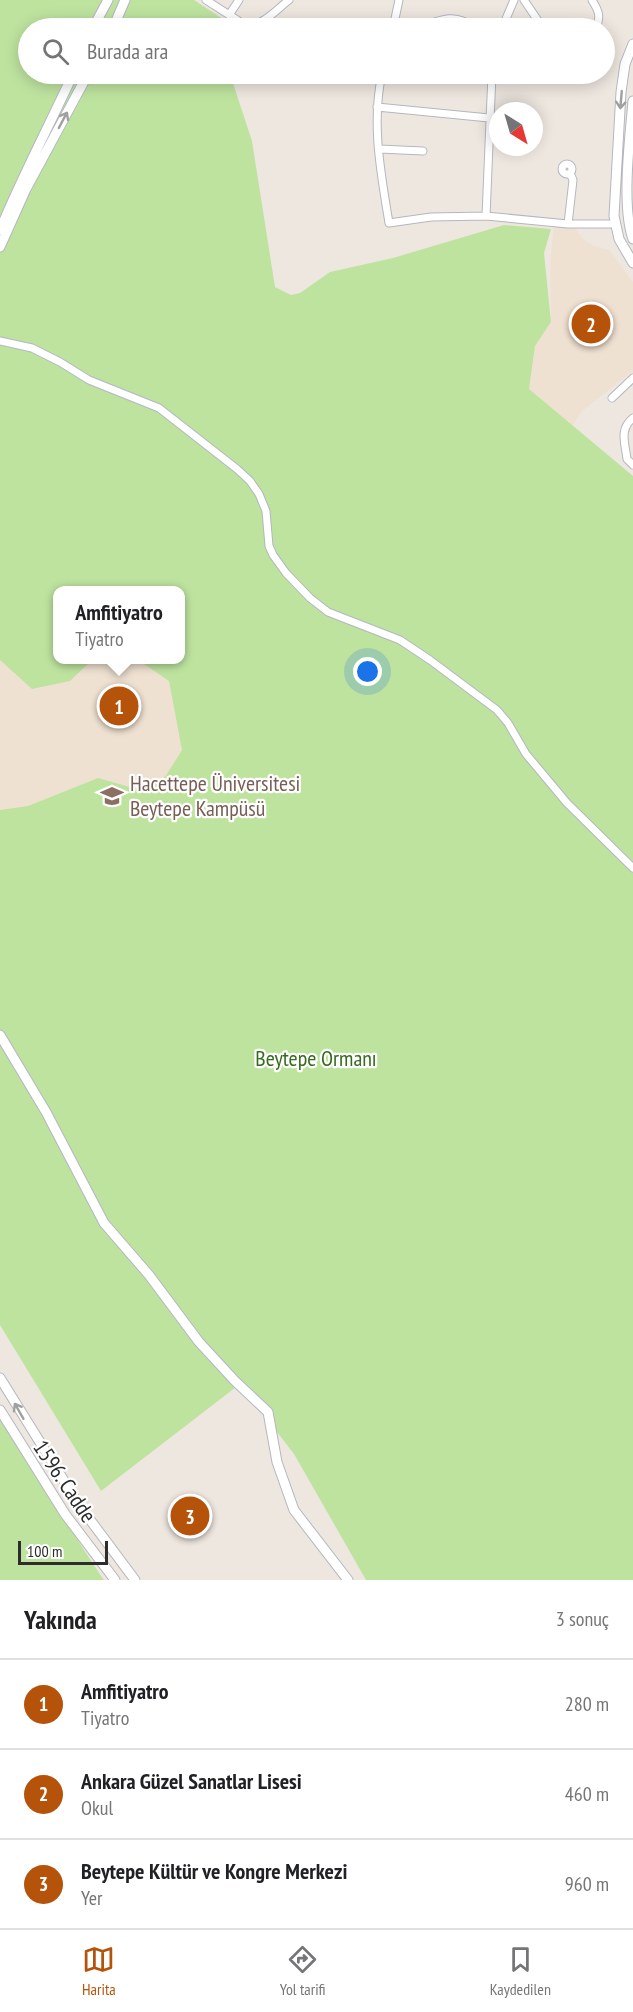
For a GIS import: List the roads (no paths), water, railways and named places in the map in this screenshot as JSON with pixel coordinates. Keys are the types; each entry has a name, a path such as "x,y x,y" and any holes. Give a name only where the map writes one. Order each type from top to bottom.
{"street":[{"path":"98,18 108,0"},
{"path":"117,18 125,0"},
{"path":"206,0 234,18"},
{"path":"230,15 239,0"},
{"path":"265,18 289,0"},
{"path":"395,18 399,0"},
{"path":"506,18 514,0"},
{"path":"524,0 536,18"},
{"path":"592,0 600,18"},
{"path":"633,44 625,64 621,92 614,224 619,239 633,263"},
{"path":"0,230 19,184 68,84"},
{"path":"0,247 26,189 83,84"},
{"path":"380,84 377,107 379,149 389,223 431,217 486,216 631,227"},
{"path":"490,102 491,84"},
{"path":"633,101 628,182 633,239"},
{"path":"377,107 489,118 486,216"},
{"path":"379,149 423,151"},
{"path":"568,224 573,180 570,173"},
{"path":"0,341 32,348 89,380 159,408 237,469 260,494 267,511 269,546 273,555 286,573 310,598 328,612 400,640 497,710 508,723 526,754 558,792 633,868"},
{"path":"612,398 633,378"},
{"path":"633,418 625,425 624,431 627,459 633,465"},
{"path":"0,1035 46,1112 104,1223 149,1275 199,1342 268,1412 277,1462 294,1509 348,1580"},
{"name":"1596. Cadde","path":"0,1378 79,1505 135,1580"},
{"name":"1596. Cadde","path":"0,1410 65,1514 115,1580"}],"place":[{"name":"Ankara Güzel Sanatlar Lisesi","path":"591,324"},
{"name":"Amfitiyatro","path":"119,706"},
{"name":"Hacettepe Üniversitesi Beytepe Kampüsü","path":"112,796"},
{"name":"Beytepe Kültür ve Kongre Merkezi","path":"190,1516"}],"park label":[{"name":"Beytepe Ormanı","path":"316,1058"}]}
